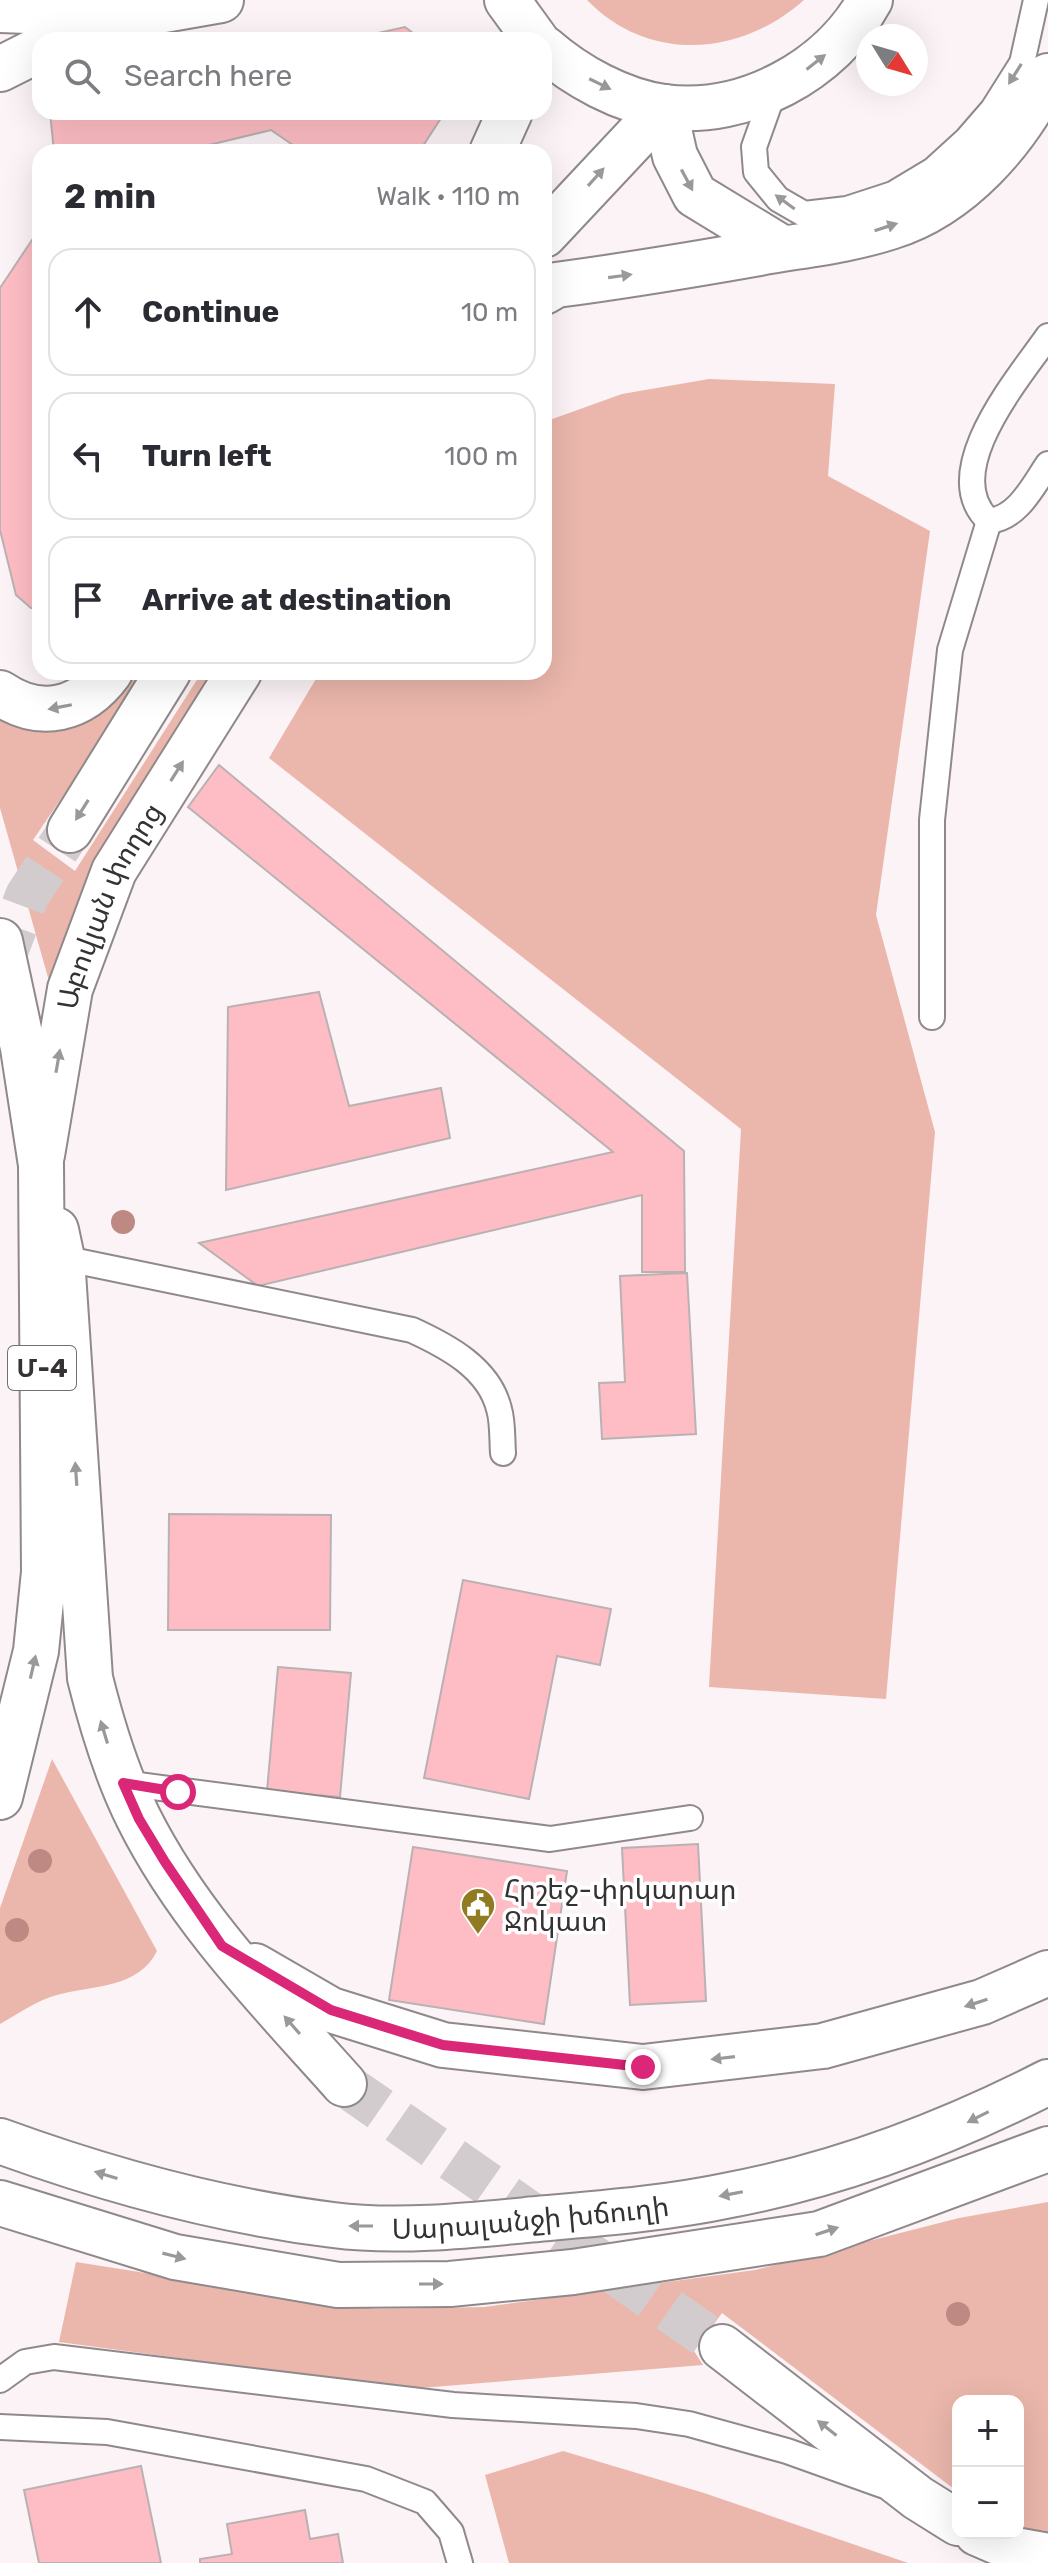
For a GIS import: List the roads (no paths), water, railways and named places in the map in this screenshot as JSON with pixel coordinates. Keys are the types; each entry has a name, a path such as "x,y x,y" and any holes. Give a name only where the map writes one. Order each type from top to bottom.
{"main road":[{"path":"0,69 20,17 135,15 221,0"},
{"path":"507,0 530,32"},
{"path":"552,55 567,68 627,97 664,107 719,105 775,88 825,56 846,35 870,0"},
{"path":"87,32 135,15"},
{"path":"552,287 832,242 893,227 946,198 995,156 1028,117 1048,76"},
{"path":"552,226 664,107"},
{"path":"664,107 675,156 695,195 782,248"},
{"path":"496,144 506,120"},
{"path":"0,693 26,707 61,709 82,702 104,680"},
{"path":"70,830 163,680"},
{"name":"Աբովյան փողոց","path":"41,1165 70,989 114,871 234,680"},
{"name":"Մ-4","path":"0,941 23,1048 41,1165 44,1572 36,1651 0,1797"},
{"path":"41,1165 62,1258 90,1678 104,1734 139,1819 222,1946 344,2084"},
{"path":"222,1946 331,2010 443,2045 643,2067 823,2046 982,2002 1048,1973"},
{"name":"Սարալանջի խճուղի","path":"19,2148 173,2195 335,2226 458,2226 592,2214 731,2195 848,2164 966,2123 1048,2082"},
{"name":"Սարալանջի խճուղի","path":"9,2206 175,2257 338,2285 450,2284 573,2272 819,2234 1048,2149"},
{"path":"979,2175 1048,2177"},
{"path":"722,2347 918,2498 952,2519"},
{"path":"991,2539 1016,2550 1048,2556"}],"lane":[{"path":"775,88 754,147 756,172 778,199 804,214 847,209 893,194 933,170 967,139 993,109 1022,63 1036,0"},
{"path":"989,521 978,510 971,474 988,422 1048,336"},
{"path":"989,521 1004,519 1023,500 1048,464"},
{"path":"932,1017 932,820 950,650 989,521"},
{"path":"62,1258 412,1330 448,1347 485,1379 499,1408 503,1453"},
{"path":"123,1783 550,1839 690,1818"},
{"path":"0,2380 25,2362 54,2357 453,2405 636,2416 689,2424 787,2451 918,2498"},
{"path":"0,2427 107,2432 366,2479 425,2502 451,2532 460,2563"}],"tunnel":[{"path":"0,968 27,896 70,830"},
{"path":"344,2084 722,2347"}],"place":[{"name":"Հրշեջ-փրկարար Ջոկատ","path":"478,1936"}]}
